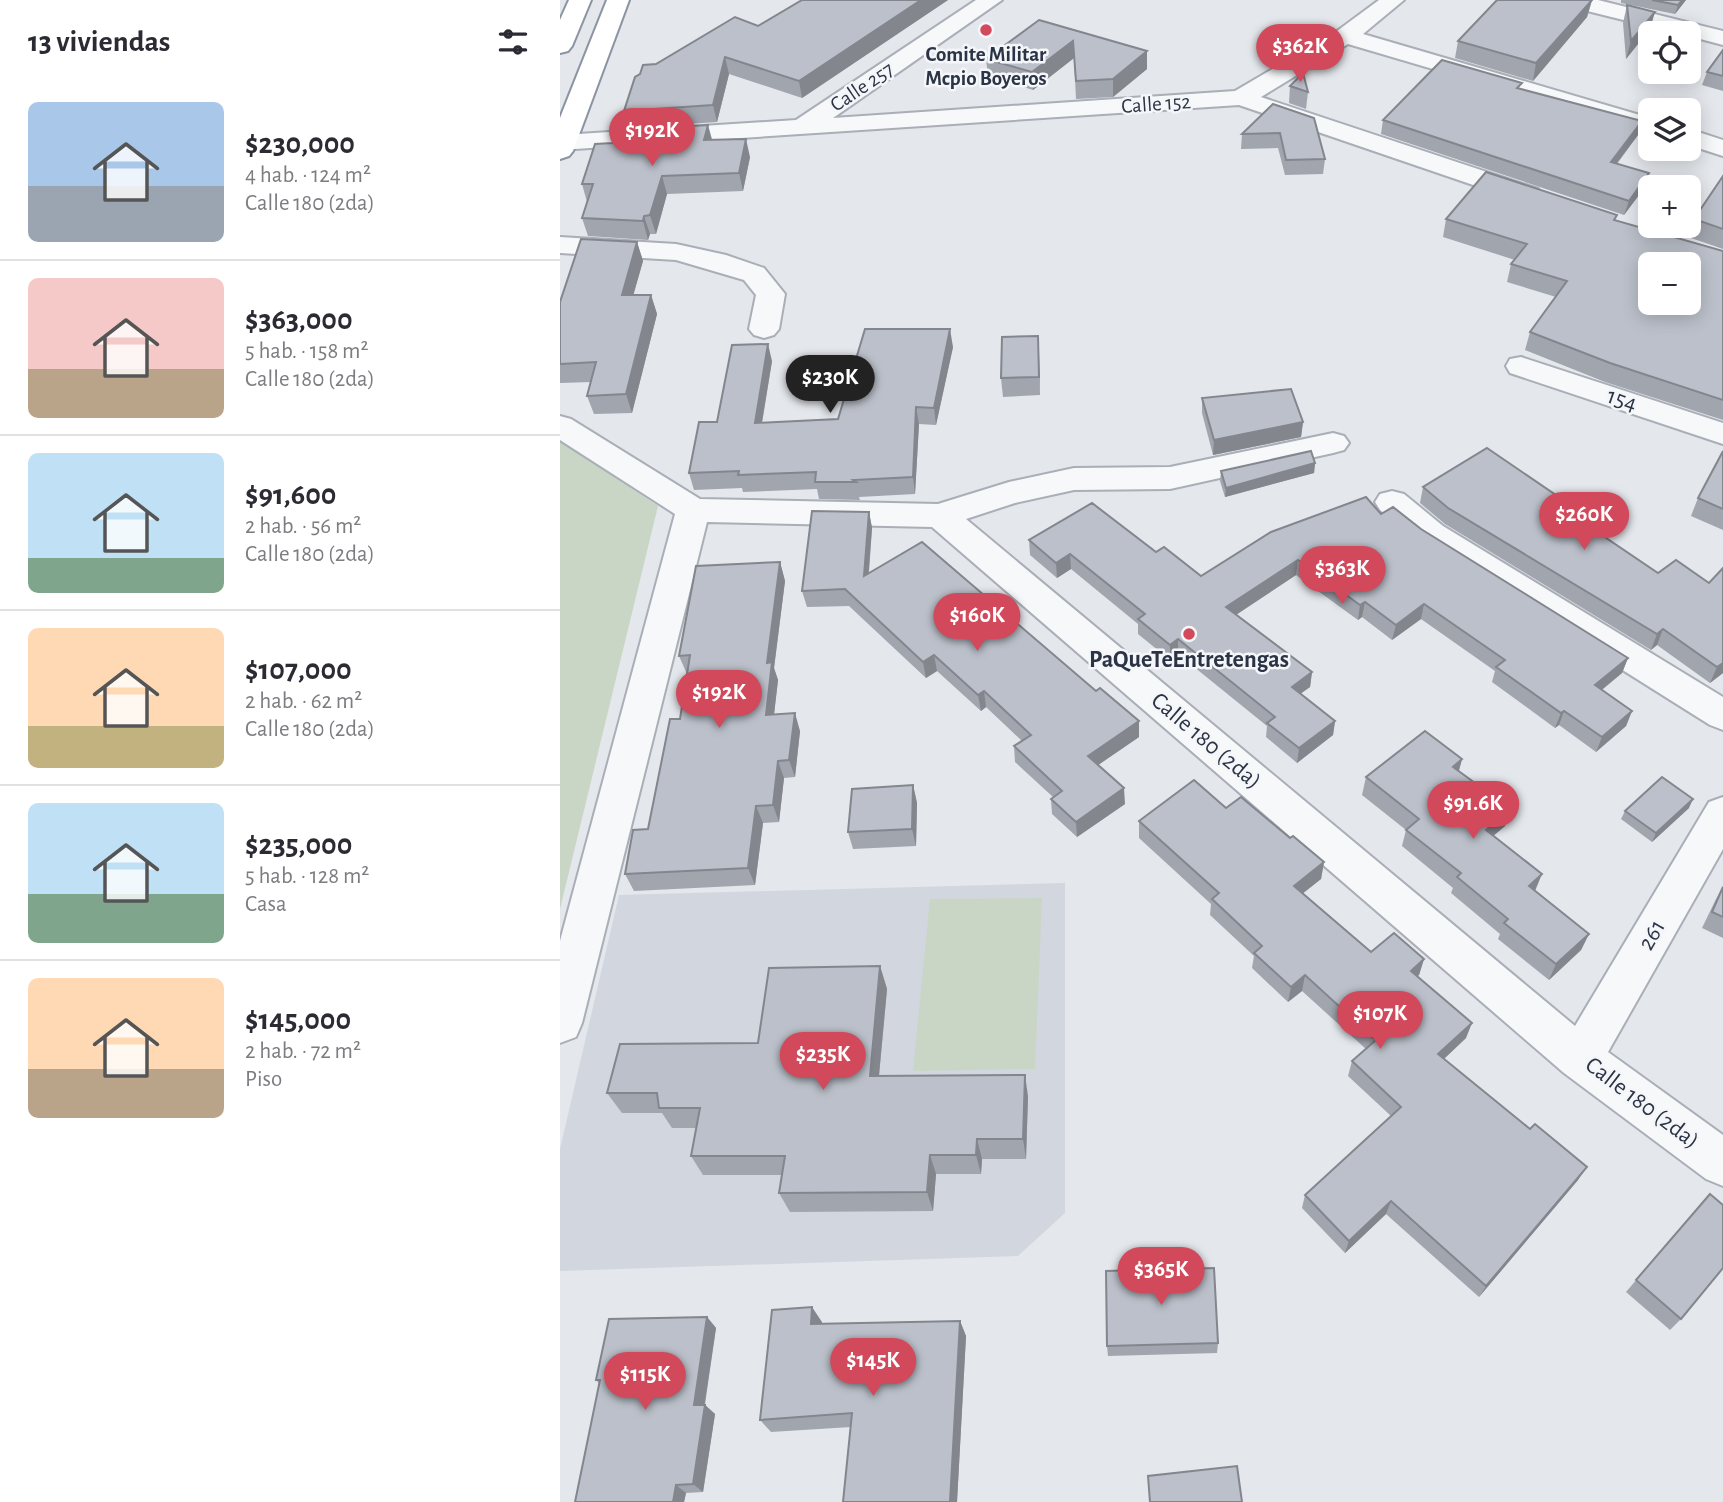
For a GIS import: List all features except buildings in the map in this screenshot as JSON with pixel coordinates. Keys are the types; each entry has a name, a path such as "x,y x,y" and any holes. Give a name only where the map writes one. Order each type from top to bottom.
{"highway":[{"path":"560,46 580,0"},
{"path":"562,147 618,0"}],"street":[{"name":"Calle 257","path":"803,127 990,0"},
{"path":"1241,98 1345,36 1391,0"},
{"path":"1571,0 1711,28"},
{"path":"1345,36 1638,122"},
{"name":"Calle 152","path":"562,147 803,127 1241,98 1554,203"},
{"path":"1701,141 1723,148"},
{"path":"560,245 676,252 716,261 754,274 771,294 764,329"},
{"name":"154","path":"1521,366 1723,434"},
{"path":"560,426 693,510 940,516 1009,493 1074,479 1170,478 1333,443"},
{"path":"1392,502 1431,534 1723,715"},
{"path":"560,1023 693,510"},
{"name":"Calle 180 (2da)","path":"940,516 1580,1058 1723,1163"},
{"name":"261","path":"1580,1058 1723,813"}],"shaded area":[{"path":"1065,883 1065,1213 1018,1256 560,1271 560,1149 619,895"}],"green space":[{"path":"560,441 658,506 560,909"},
{"path":"1042,898 1035,1069 913,1071 930,899"}],"place":[{"name":"Comite Militar Mcpio Boyeros","path":"986,30"},
{"name":"PaQueTeEntretengas","path":"1189,634"}]}
